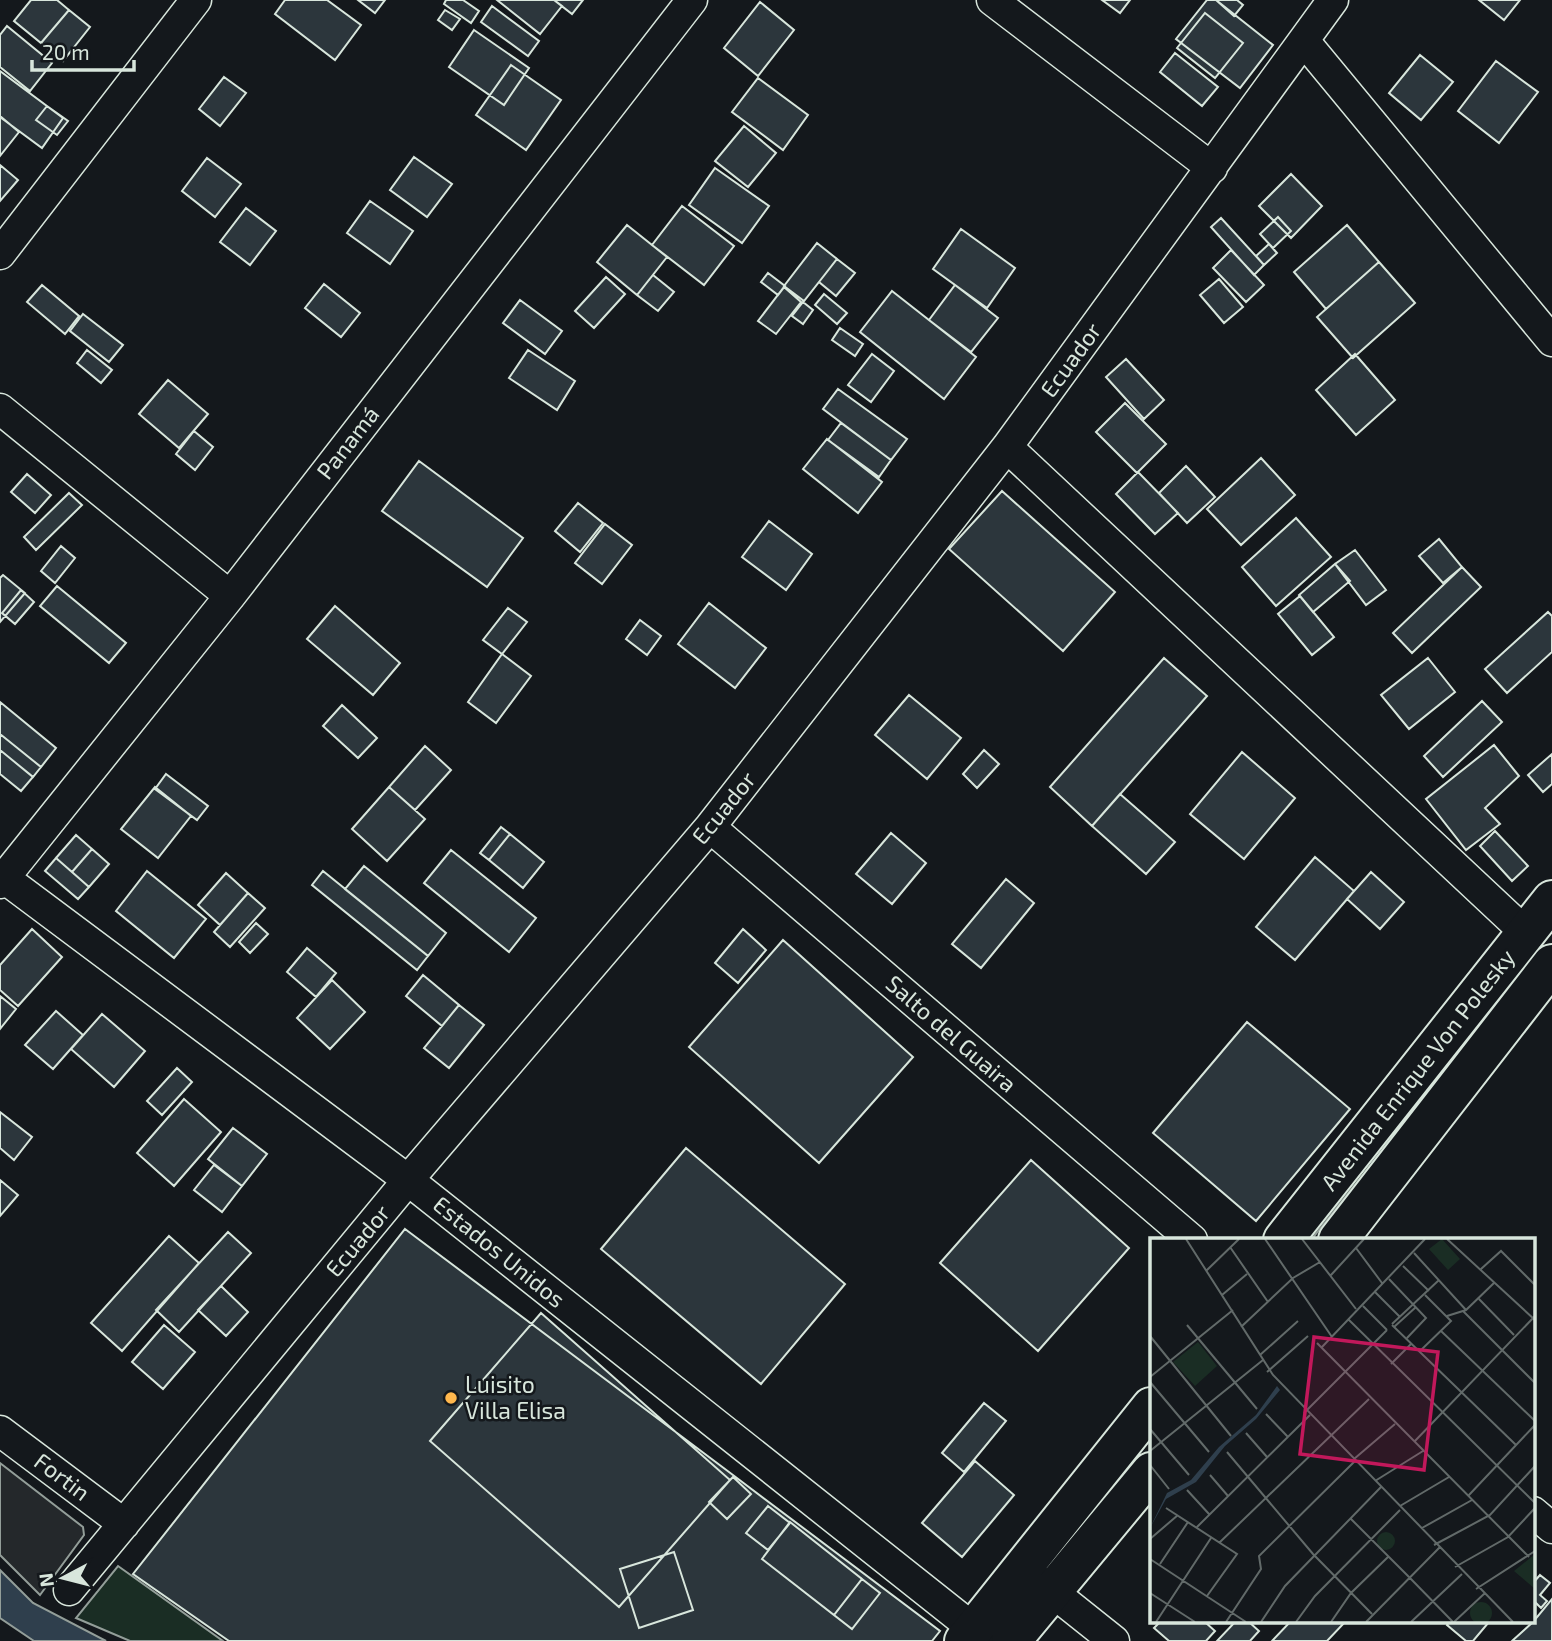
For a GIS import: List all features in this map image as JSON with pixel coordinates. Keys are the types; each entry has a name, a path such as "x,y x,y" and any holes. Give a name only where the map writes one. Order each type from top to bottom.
{"main road":[{"name":"Avenida Enrique Von Polesky","path":"1285,1238 1544,915"},
{"name":"Avenida Enrique Von Polesky","path":"1340,1238 1552,964"},
{"path":"1011,1641 1038,1581 1150,1409"},
{"path":"975,1637 1038,1581 1150,1473"}],"street":[{"path":"3,243 196,0"},
{"name":"Panamá","path":"1,879 230,596 692,0"},
{"path":"992,0 1212,168"},
{"name":"Ecuador","path":"69,1590 408,1180 710,827 1007,447 1305,42 1300,42 1333,0"},
{"path":"1305,42 1552,341"},
{"path":"0,409 230,596"},
{"path":"1007,447 1544,915"},
{"name":"Salto del Guaira","path":"710,827 1190,1238"},
{"name":"Estados Unidos","path":"1,879 408,1180 975,1637"},
{"name":"Fortin","path":"0,1431 124,1524"},
{"path":"1534,1513 1552,1528"},
{"path":"1038,1581 1114,1641"}],"green space":[{"path":"1508,983 1511,988 1313,1238 1304,1238"},
{"path":"118,1566 223,1641 130,1641 76,1618"}],"shaded area":[{"path":"0,1463 83,1527 84,1535 40,1595 0,1555"}],"water":[{"path":"0,1570 33,1603 106,1641 34,1641 0,1618"}],"building":[{"path":"31,0 57,0 69,10 41,43 14,21"},
{"path":"285,0 327,0 361,25 335,60 275,14"},
{"path":"358,0 385,0 375,13"},
{"path":"446,0 463,0 479,11 471,23 444,4"},
{"path":"497,0 554,0 562,6 540,34"},
{"path":"554,0 583,0 572,14"},
{"path":"1102,0 1130,0 1120,13"},
{"path":"1207,0 1216,0 1273,45 1240,88 1176,39"},
{"path":"1216,0 1237,0 1243,5 1234,16"},
{"path":"1479,0 1520,0 1504,20"},
{"path":"760,2 794,30 758,76 724,48"},
{"path":"492,6 539,41 528,56 481,22"},
{"path":"69,10 90,27 63,61 41,43"},
{"path":"445,10 460,19 452,30 438,20"},
{"path":"1205,13 1243,43 1215,78 1177,48"},
{"path":"7,26 52,63 30,91 0,67 0,35"},
{"path":"474,30 529,68 504,105 449,67"},
{"path":"1175,53 1218,87 1202,106 1160,72"},
{"path":"1420,55 1453,82 1421,120 1389,93"},
{"path":"1496,61 1538,92 1499,143 1458,111"},
{"path":"511,65 561,100 526,150 476,115"},
{"path":"0,71 63,118 42,148 0,117"},
{"path":"224,77 246,93 220,126 199,109"},
{"path":"758,78 808,115 783,150 732,112"},
{"path":"47,106 68,121 57,135 36,120"},
{"path":"0,116 19,132 0,156"},
{"path":"744,126 776,153 748,187 715,161"},
{"path":"414,157 452,184 427,217 390,190"},
{"path":"207,158 241,184 215,217 182,191"},
{"path":"0,165 18,180 0,201"},
{"path":"715,168 769,206 742,243 689,205"},
{"path":"1291,174 1322,206 1291,238 1259,206"},
{"path":"370,201 413,231 390,264 347,233"},
{"path":"682,206 734,246 704,285 652,245"},
{"path":"246,208 276,231 250,265 220,242"},
{"path":"1278,217 1291,231 1273,248 1260,234"},
{"path":"1221,218 1264,265 1254,275 1211,227"},
{"path":"627,225 667,257 637,295 597,262"},
{"path":"1347,225 1379,262 1326,309 1294,272"},
{"path":"961,229 1015,268 987,308 933,269"},
{"path":"817,243 837,259 804,301 784,286"},
{"path":"1269,244 1277,253 1264,265 1256,256"},
{"path":"1231,250 1264,285 1246,302 1213,268"},
{"path":"837,259 855,273 836,296 819,282"},
{"path":"1379,262 1415,303 1353,358 1317,317"},
{"path":"768,273 785,286 778,295 761,282"},
{"path":"653,275 674,292 658,311 637,295"},
{"path":"606,277 625,294 594,328 575,311"},
{"path":"1219,279 1243,307 1224,323 1200,295"},
{"path":"324,284 360,313 341,337 305,308"},
{"path":"42,285 79,316 65,334 27,302"},
{"path":"955,285 998,318 971,352 929,320"},
{"path":"784,287 801,302 776,334 758,321"},
{"path":"892,291 976,357 944,399 860,332"},
{"path":"824,294 847,313 837,324 815,305"},
{"path":"520,300 562,331 545,354 503,323"},
{"path":"803,302 813,310 803,324 792,316"},
{"path":"83,314 123,345 109,362 70,331"},
{"path":"840,328 863,344 855,356 832,340"},
{"path":"87,350 112,370 101,383 77,363"},
{"path":"528,350 575,381 557,410 509,378"},
{"path":"872,354 894,371 871,402 848,385"},
{"path":"1355,354 1395,400 1356,435 1316,390"},
{"path":"1126,359 1164,400 1144,419 1106,377"},
{"path":"168,380 208,414 179,448 139,414"},
{"path":"838,389 907,439 891,460 823,409"},
{"path":"1125,403 1166,444 1137,473 1096,432"},
{"path":"841,423 891,460 879,477 828,440"},
{"path":"194,431 213,447 195,470 176,454"},
{"path":"827,439 882,482 858,513 803,469"},
{"path":"1261,458 1295,495 1241,545 1207,509"},
{"path":"419,461 523,538 487,587 382,511"},
{"path":"1186,466 1215,497 1187,523 1159,493"},
{"path":"1138,472 1178,513 1155,534 1116,494"},
{"path":"27,474 51,495 35,513 11,492"},
{"path":"1002,491 1115,592 1063,651 949,549"},
{"path":"69,493 82,505 36,550 24,537"},
{"path":"578,503 603,523 580,552 555,531"},
{"path":"1296,518 1331,557 1276,606 1242,567"},
{"path":"769,521 812,554 786,590 742,557"},
{"path":"605,524 632,545 602,584 575,563"},
{"path":"1439,539 1462,567 1443,583 1419,556"},
{"path":"61,546 75,558 55,583 41,571"},
{"path":"1355,550 1386,590 1366,605 1335,564"},
{"path":"1335,564 1350,581 1313,612 1299,595"},
{"path":"1462,567 1481,587 1412,653 1393,633"},
{"path":"3,575 25,593 0,622 0,578"},
{"path":"57,586 126,643 109,663 40,606"},
{"path":"21,590 34,602 15,624 2,613"},
{"path":"1300,596 1334,637 1312,655 1278,614"},
{"path":"709,603 766,648 735,688 678,644"},
{"path":"335,606 400,663 373,695 307,639"},
{"path":"508,608 527,622 502,654 483,640"},
{"path":"1548,612 1552,616 1552,652 1507,693 1485,669"},
{"path":"640,620 661,636 647,655 626,639"},
{"path":"502,654 531,676 496,723 468,702"},
{"path":"1164,658 1207,696 1092,826 1050,787"},
{"path":"1428,658 1455,692 1409,729 1381,695"},
{"path":"909,695 961,738 927,779 875,735"},
{"path":"1482,701 1502,722 1443,777 1424,756"},
{"path":"0,702 56,748 41,767 0,734"},
{"path":"342,705 377,738 358,758 323,726"},
{"path":"0,734 41,767 33,777 0,750"},
{"path":"1494,745 1519,776 1485,808 1500,824 1466,850 1426,799"},
{"path":"425,746 451,770 415,810 389,787"},
{"path":"0,750 33,777 21,791 0,774"},
{"path":"984,750 999,764 977,788 963,774"},
{"path":"1242,752 1295,798 1244,859 1190,814"},
{"path":"1552,754 1552,784 1543,792 1528,775"},
{"path":"166,774 208,806 197,820 155,789"},
{"path":"155,787 191,816 158,858 121,829"},
{"path":"389,787 425,819 387,861 352,829"},
{"path":"1120,794 1175,842 1146,874 1092,826"},
{"path":"501,827 510,834 489,860 480,853"},
{"path":"1495,831 1528,866 1512,881 1480,846"},
{"path":"891,833 926,863 892,904 856,874"},
{"path":"510,834 544,862 523,888 489,860"},
{"path":"76,835 92,849 72,872 56,858"},
{"path":"92,849 109,864 89,887 72,872"},
{"path":"451,850 536,918 509,952 424,883"},
{"path":"1315,857 1354,891 1295,960 1256,927"},
{"path":"56,858 89,887 78,899 45,871"},
{"path":"364,866 446,933 428,956 345,889"},
{"path":"147,871 206,919 174,958 116,911"},
{"path":"323,871 428,956 417,970 312,885"},
{"path":"1371,872 1404,902 1380,929 1347,899"},
{"path":"226,873 248,893 220,925 198,905"},
{"path":"1006,879 1034,903 981,968 952,944"},
{"path":"248,893 265,908 230,947 214,932"},
{"path":"256,923 268,934 250,953 239,942"},
{"path":"32,929 62,957 18,1006 0,990 0,965"},
{"path":"743,929 766,950 738,983 715,963"},
{"path":"783,940 913,1057 819,1163 689,1047"},
{"path":"307,948 336,973 316,997 287,972"},
{"path":"423,975 459,1005 442,1026 406,996"},
{"path":"332,980 365,1012 330,1049 297,1018"},
{"path":"0,996 16,1009 0,1029"},
{"path":"459,1005 484,1025 449,1068 424,1048"},
{"path":"56,1011 83,1035 53,1069 25,1045"},
{"path":"102,1014 145,1051 114,1087 71,1049"},
{"path":"1247,1022 1350,1109 1256,1221 1153,1133"},
{"path":"177,1068 192,1082 162,1115 147,1101"},
{"path":"184,1099 221,1132 174,1186 137,1153"},
{"path":"0,1112 32,1137 14,1160 0,1148"},
{"path":"233,1128 267,1154 242,1186 208,1159"},
{"path":"686,1148 845,1284 761,1384 601,1249"},
{"path":"1031,1160 1129,1248 1038,1351 940,1263"},
{"path":"214,1165 242,1186 222,1212 194,1190"},
{"path":"0,1180 18,1195 0,1216"},
{"name":"Luisito Villa Elisa","path":"405,1229 940,1631 932,1641 229,1641 133,1574"},
{"path":"228,1232 251,1253 179,1332 156,1310"},
{"path":"169,1236 199,1263 122,1351 91,1323"},
{"path":"221,1286 248,1312 226,1336 198,1310"},
{"path":"541,1313 730,1480 619,1607 430,1441"},
{"path":"164,1325 195,1352 163,1389 132,1362"},
{"path":"984,1403 1006,1421 964,1472 942,1453"},
{"path":"975,1461 1014,1495 962,1557 922,1523"},
{"path":"733,1477 751,1494 727,1519 709,1502"},
{"path":"768,1506 790,1523 768,1550 746,1533"},
{"path":"790,1522 862,1579 834,1615 762,1559"},
{"path":"674,1552 693,1610 639,1628 620,1569"},
{"path":"1540,1575 1550,1583 1540,1595 1547,1601 1541,1608 1534,1601 1534,1582"},
{"path":"862,1579 880,1593 852,1629 834,1615"},
{"path":"1552,1599 1552,1641 1512,1641 1534,1624"},
{"path":"1158,1624 1207,1624 1215,1631 1206,1641 1169,1641 1154,1628"},
{"path":"1233,1624 1251,1624 1259,1631 1250,1641 1217,1641"},
{"path":"1288,1624 1343,1624 1327,1641 1272,1641"},
{"path":"1487,1624 1473,1641 1466,1641 1447,1625"}],"place":[{"name":"Luisito Villa Elisa","path":"451,1398"}]}
